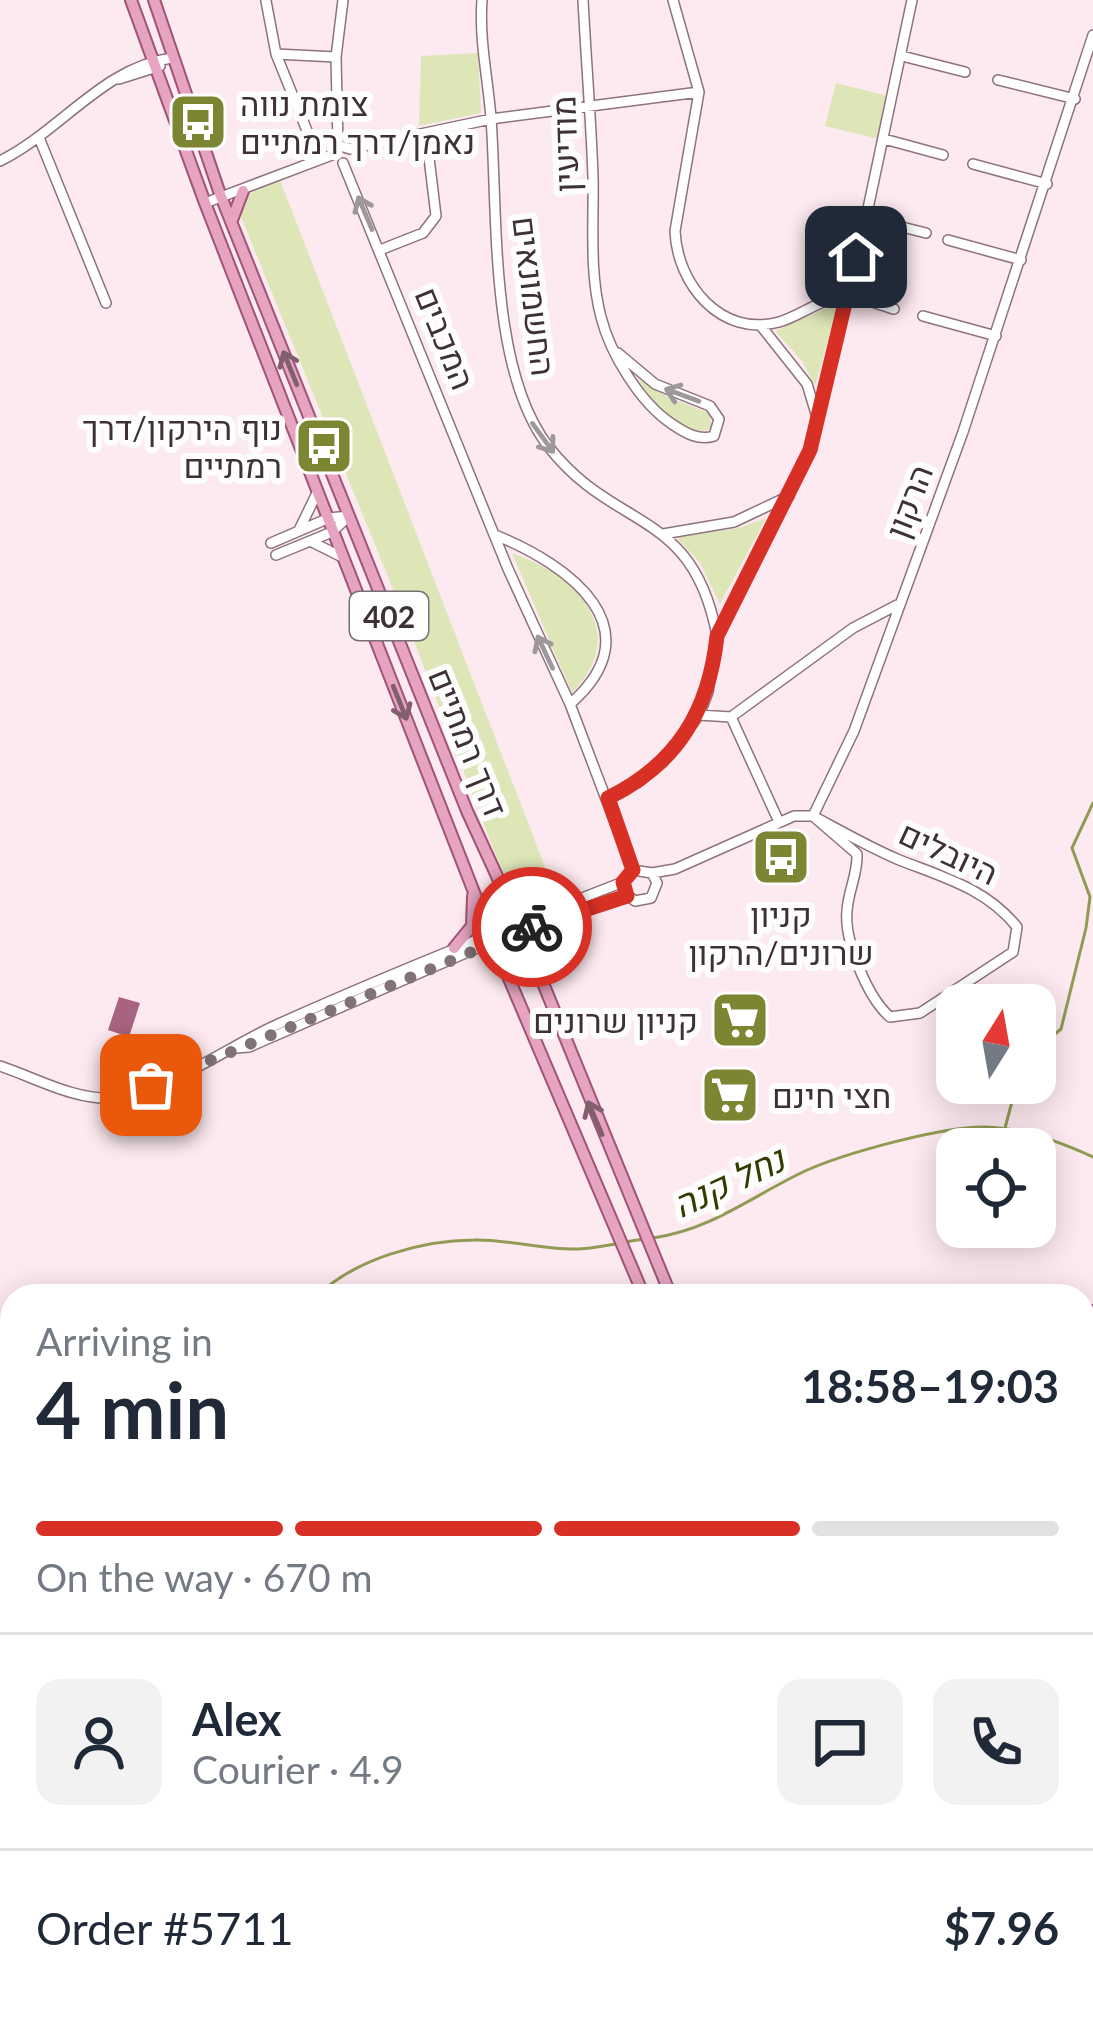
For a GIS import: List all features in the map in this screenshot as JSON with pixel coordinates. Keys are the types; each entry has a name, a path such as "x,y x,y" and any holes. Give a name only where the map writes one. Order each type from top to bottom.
{"main road":[{"name":"דרך רמתיים","path":"131,0 205,203 491,936 639,1284"},
{"name":"דרך רמתיים","path":"154,0 221,197 467,811 666,1284"},
{"path":"212,174 241,189 232,224"},
{"path":"454,948 472,926 473,887"},
{"path":"512,909 534,921 528,949"}],"street":[{"path":"343,0 336,57 335,150 344,163 350,149"},
{"name":"החשמונאים","path":"482,0 505,325 525,412 577,477 663,534 690,558 717,636"},
{"name":"מודיעין","path":"583,0 591,106 594,270 601,319 618,353 655,411 685,432 707,439 714,436 719,419 710,406 655,385 618,353"},
{"path":"674,0 699,92 676,247 690,285 704,303 761,326 846,296 894,309"},
{"path":"608,798 637,783 662,762 698,716 711,680 717,636 810,450 912,0"},
{"path":"266,2 276,54 318,158"},
{"name":"הרקון","path":"813,816 854,731 996,336 1093,35"},
{"path":"276,54 336,57"},
{"path":"902,56 965,72"},
{"path":"0,161 40,140 114,80 172,58"},
{"path":"998,80 1076,99"},
{"path":"205,203 335,150 491,119 699,92"},
{"path":"380,250 423,233 436,216 426,133"},
{"path":"884,139 943,155"},
{"path":"40,140 106,303"},
{"name":"המכבים","path":"344,163 495,535 570,704 633,870"},
{"path":"973,164 1047,184"},
{"path":"866,218 926,233"},
{"path":"948,240 1021,260"},
{"path":"923,316 996,336"},
{"path":"761,326 806,384 817,418"},
{"path":"299,530 315,503 317,488"},
{"path":"663,534 734,522 789,496"},
{"path":"271,543 328,518 349,517"},
{"path":"276,555 332,532 349,517"},
{"path":"495,535 556,566 601,614 606,629 604,658 590,687 570,704"},
{"path":"310,541 342,557"},
{"path":"698,716 731,717 853,628 897,605"},
{"path":"731,717 778,822"},
{"path":"534,921 623,882 633,870 654,878 778,822 813,816"},
{"name":"היובלים","path":"813,816 977,891 1001,907 1017,927 1013,952 920,1013 890,1017 881,1010 848,932 857,854 813,816"},
{"path":"236,1048 245,1039 454,948 627,896 646,900 654,878"},
{"path":"623,882 627,896"},
{"path":"0,1066 82,1094 113,1098 236,1048 249,1047 491,936"}],"green space":[{"path":"478,53 481,113 419,126 421,56"},
{"path":"836,83 888,96 878,139 825,126"},
{"path":"280,180 557,898 531,910 514,903 407,623 234,200"},
{"path":"838,303 815,386 802,361 775,331"},
{"path":"637,378 709,413 713,428 702,431 680,424 660,408"},
{"path":"766,518 720,604 700,563 676,537 739,528"},
{"path":"512,553 557,576 589,608 597,628 597,648 589,670 572,693"}],"building":[{"path":"119,997 140,1003 129,1037 108,1030"}],"waterway":[{"path":"1056,1033 1061,1029 1090,897 1072,848 1093,803"},
{"path":"1005,1128 1011,1104"},
{"name":"נחל קנה","path":"653,1238 695,1227 822,1164 945,1131 1013,1130 1093,1157"},
{"name":"נחל קנה","path":"332,1284 390,1254 433,1244 487,1240 578,1249 644,1239"}],"way so far":[{"path":"151,1085 532,927"}],"place":[{"name":"צומת נווה נאמן/דרך רמתיים","path":"198,122"},
{"name":"נוף הירקון/דרך רמתיים","path":"324,446"},
{"name":"קניון שרונים/הרקון","path":"781,857"},
{"name":"קניון שרונים","path":"740,1020"},
{"name":"חצי חינם","path":"730,1095"}],"route":[{"path":"532,927 627,896 623,882 633,870 608,798 637,783 662,762 698,716 714,668 717,636 810,450 856,257"}]}
